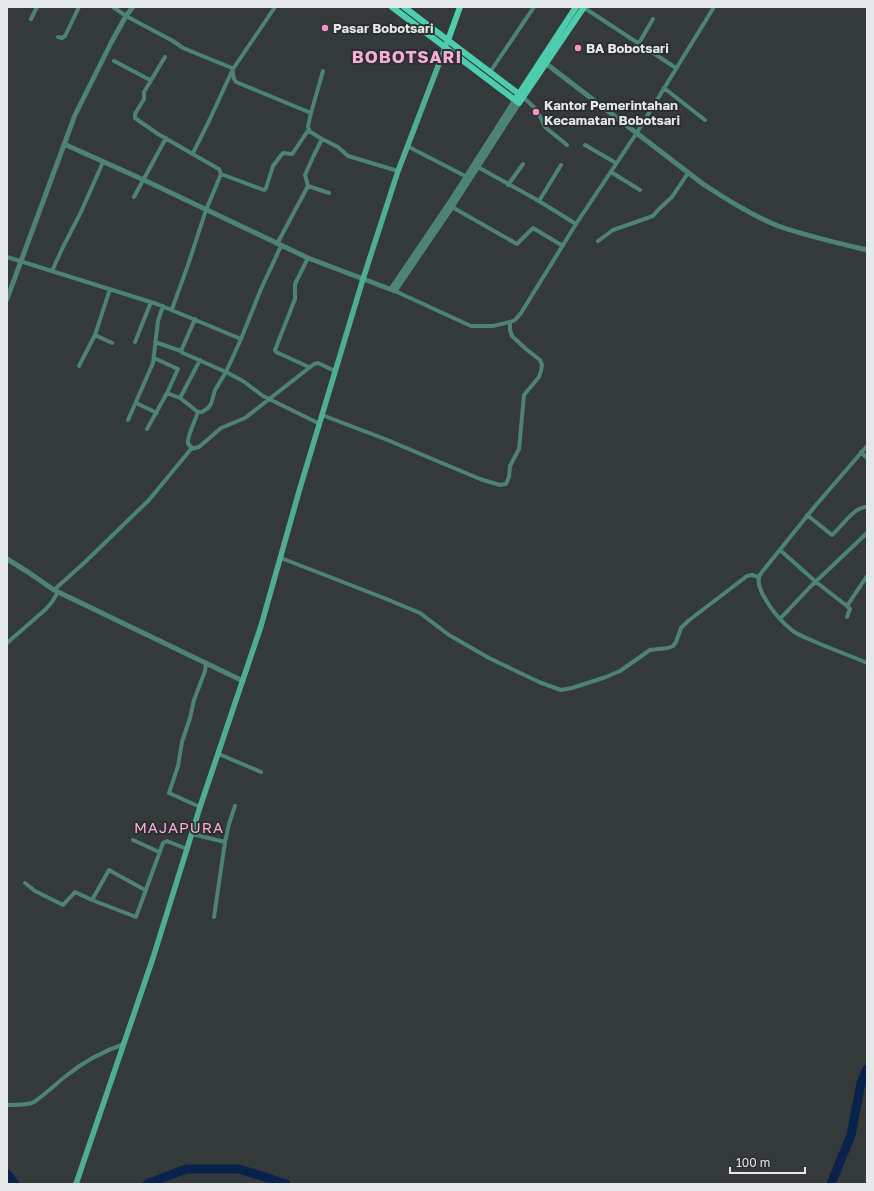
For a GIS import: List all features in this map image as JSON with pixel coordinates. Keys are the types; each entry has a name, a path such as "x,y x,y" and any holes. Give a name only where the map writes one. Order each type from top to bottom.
{"main road":[{"path":"392,7 445,48 519,98"},
{"path":"404,7 490,72 519,98"},
{"path":"76,1184 155,951 200,807 243,681 281,558 335,371 398,171 460,7"},
{"path":"519,98 543,62 576,7"},
{"path":"543,62 584,7"}],"street":[{"path":"31,19 37,7"},
{"path":"58,37 62,38 65,36 79,7"},
{"path":"113,7 183,48 233,70"},
{"path":"7,299 75,115 126,16 133,7"},
{"path":"193,153 233,70 275,7"},
{"path":"490,72 534,7"},
{"path":"584,7 676,68"},
{"path":"64,144 144,180 308,258 393,290 471,326 493,326 510,322 521,313 576,224 636,134 714,7"},
{"path":"639,43 653,19"},
{"path":"165,56 144,92 144,99 135,114 135,118 148,128 219,169 220,174 172,309"},
{"path":"114,61 150,80"},
{"path":"543,62 688,173 730,202 768,221 809,236 867,250"},
{"path":"233,70 234,79 236,82 311,113"},
{"path":"220,174 264,190 273,166 285,152 292,154 309,129 311,113 323,71"},
{"path":"664,88 705,120"},
{"path":"393,290 519,98 537,110 545,127 567,145"},
{"path":"309,129 312,134 338,147 348,156 398,171"},
{"path":"134,197 166,138"},
{"path":"167,393 180,398 198,412 202,412 208,408 213,400 218,383 226,372 241,339 279,245 308,186 305,175 322,139"},
{"path":"585,145 616,163"},
{"path":"407,146 467,177"},
{"path":"52,271 103,162"},
{"path":"508,184 523,164"},
{"path":"539,201 562,165"},
{"path":"475,166 539,201 576,224"},
{"path":"393,290 452,207 475,166"},
{"path":"611,172 640,190"},
{"path":"598,241 613,230 653,216 672,197 688,173"},
{"path":"308,186 329,193"},
{"path":"452,207 517,244 533,228 563,246"},
{"path":"7,257 172,309 241,339"},
{"path":"308,258 295,284 295,299 275,350 276,352 309,367"},
{"path":"79,366 95,335 110,289"},
{"path":"135,342 152,302"},
{"path":"128,420 152,367 158,321 163,306"},
{"path":"181,351 195,319"},
{"path":"322,415 385,439 480,479 500,485 506,484 509,477 510,466 519,449 524,395 538,378 542,365 540,360 512,336 510,322"},
{"path":"95,335 112,343"},
{"path":"155,342 181,351 226,372 243,381 269,399 320,424"},
{"path":"147,429 157,413 178,369 154,358"},
{"path":"180,398 200,360"},
{"path":"7,643 46,609 52,602 56,591 149,500 187,453 193,448 199,447 220,428 245,418 314,364 318,363 335,371"},
{"path":"136,403 157,413"},
{"path":"193,448 188,442 191,429 198,412"},
{"path":"867,446 807,515 758,577 760,589 767,602 789,628 800,635 867,663"},
{"path":"861,452 867,458"},
{"path":"807,515 832,535 857,511 863,507 867,507"},
{"path":"780,619 867,533"},
{"path":"780,550 816,582 847,606 850,610 847,617"},
{"path":"281,558 420,613 449,635 489,658 539,682 561,690 606,678 620,671 650,650 673,646 681,628 688,621 747,576 752,575 758,577"},
{"path":"7,560 56,591 243,681"},
{"path":"847,606 867,576"},
{"path":"200,807 169,793 178,766 182,742 194,700 205,671 206,664"},
{"path":"218,754 261,772"},
{"path":"214,917 229,824 235,806"},
{"path":"192,834 226,842"},
{"path":"133,840 159,852"},
{"path":"25,883 35,891 62,905 65,904 75,892 136,917 163,843 167,841 187,849"},
{"path":"92,900 110,870 145,890"},
{"path":"7,1105 27,1104 35,1101 71,1072 97,1056 124,1044"}],"waterway":[{"path":"831,1184 851,1135 861,1083 867,1069"},
{"path":"147,1184 186,1169 239,1169 286,1184"},
{"path":"7,1174 15,1184"}],"place":[{"name":"Pasar Bobotsari","path":"325,28"},
{"name":"BA Bobotsari","path":"578,48"},
{"name":"Kantor Pemerintahan Kecamatan Bobotsari","path":"536,112"}],"district":[{"name":"BOBOTSARI","path":"407,57"},
{"name":"MAJAPURA","path":"179,828"}]}
